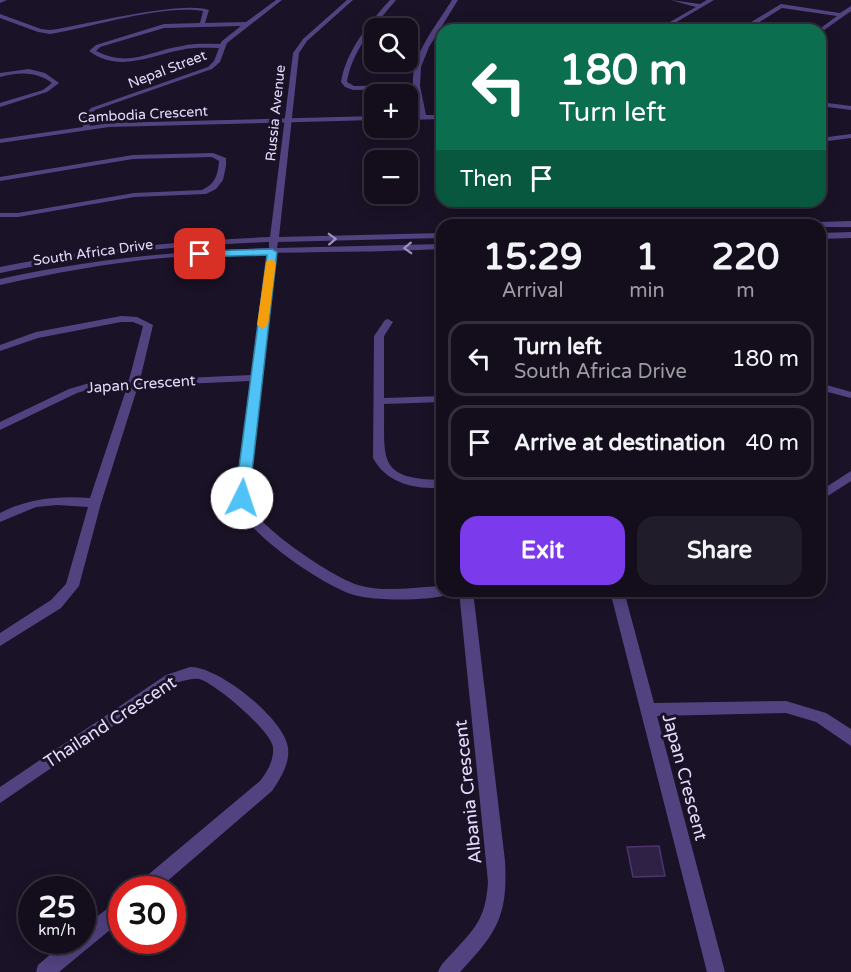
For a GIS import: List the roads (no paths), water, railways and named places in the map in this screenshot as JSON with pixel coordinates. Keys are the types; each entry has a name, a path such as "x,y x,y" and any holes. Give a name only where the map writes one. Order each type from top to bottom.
{"street":[{"name":"Nepal Street","path":"87,127 86,116 93,109 210,68 217,62 221,46 279,0"},
{"name":"Russia Avenue","path":"350,0 298,48 241,494 250,517 265,531 331,578 349,588 381,593 436,591"},
{"path":"364,88 347,86 344,82 348,65 382,11 393,0"},
{"path":"440,24 455,0"},
{"path":"674,0 701,6"},
{"path":"670,24 711,0"},
{"path":"0,16 40,31 50,32 146,7 194,5 206,10 202,25"},
{"path":"752,24 778,7 794,7 841,15"},
{"path":"826,26 851,8"},
{"path":"221,46 178,48 128,63 114,61 92,51 98,46 159,27 248,24"},
{"path":"417,84 417,69 436,30"},
{"path":"0,75 19,70 30,70 56,83 49,90 0,105"},
{"path":"418,92 423,117"},
{"path":"826,105 851,108"},
{"path":"418,117 436,117"},
{"name":"Cambodia Crescent","path":"0,141 87,127 364,118"},
{"path":"826,139 851,136"},
{"path":"0,179 133,157 213,155 223,160 221,177 212,189 203,192 134,195 25,214 0,215"},
{"path":"826,225 851,224"},
{"name":"South Africa Drive","path":"0,270 64,256 116,249 436,236"},
{"path":"826,236 851,236"},
{"name":"South Africa Drive","path":"0,282 60,268 130,258 436,247"},
{"path":"0,348 36,335 121,319 145,322 148,330 72,586 56,604 0,640"},
{"path":"388,322 378,341 379,459 382,466 407,481 436,483"},
{"name":"Japan Crescent","path":"0,426 80,388 134,382 255,378"},
{"path":"826,388 851,394"},
{"path":"380,401 436,399"},
{"path":"826,492 851,475"},
{"path":"0,518 24,506 44,500 95,503"},
{"name":"Albania Crescent","path":"447,972 483,932 493,917 497,902 496,861 467,597"},
{"name":"Japan Crescent","path":"619,597 716,972"},
{"name":"Thailand Crescent","path":"0,796 171,679 194,673 204,674 218,681 278,737 280,752 277,768 266,786 160,876"},
{"path":"647,710 786,707 830,721 851,739"},
{"path":"96,929 108,919"},
{"path":"45,972 66,954"}]}
